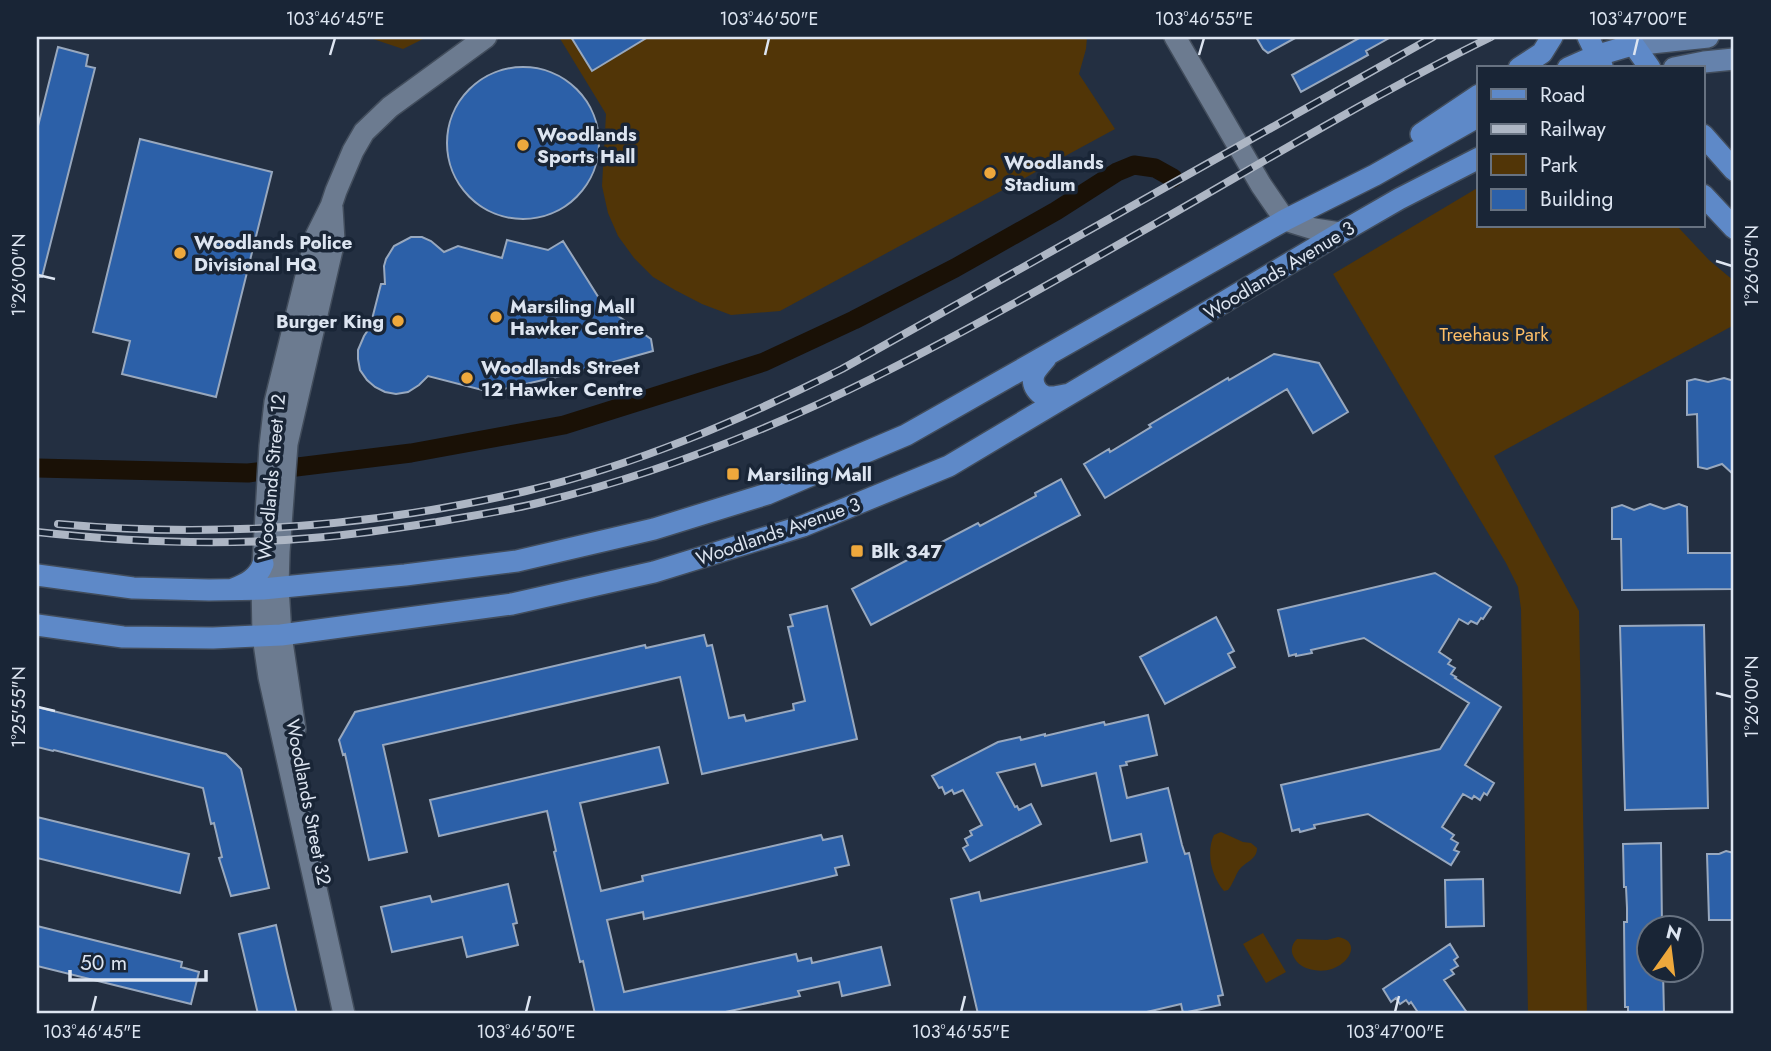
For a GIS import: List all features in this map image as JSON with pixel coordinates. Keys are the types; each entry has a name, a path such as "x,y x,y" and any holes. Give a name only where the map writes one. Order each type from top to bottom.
{"main road":[{"path":"1522,66 1542,53 1552,37"},
{"path":"1572,66 1630,41 1649,66"},
{"path":"1315,205 1477,96"},
{"name":"Woodlands Avenue 3","path":"37,575 133,588 271,588 517,561 654,529 767,494 906,435 1284,220 1375,174 1477,117"},
{"path":"1704,136 1734,170"},
{"name":"Woodlands Avenue 3","path":"37,625 123,637 213,638 272,635 512,604 654,572 803,526 949,466 1340,233 1477,159"},
{"path":"1704,196 1734,228"},
{"path":"1050,354 1035,373 1034,385 1045,396 1072,393"},
{"path":"231,589 247,583 258,574 263,564"}],"street":[{"name":"Woodlands Street 12","path":"271,588 279,552 275,402 316,236 364,132 390,107 486,37"},
{"path":"1175,37 1284,220 1340,233"},
{"path":"1630,41 1708,37"},
{"path":"1684,66 1734,59"},
{"name":"Woodlands Street 12","path":"271,588 263,564 276,492"},
{"name":"Woodlands Street 32","path":"271,588 269,677 344,1014"},
{"name":"Woodlands Street 32","path":"272,635 290,706 328,900 355,1014"}],"green space":[{"path":"367,37 427,37 403,49"},
{"path":"559,37 571,37 592,70 648,37 1087,37 1079,74 1115,129 780,311 731,315 702,304 653,277 634,258 618,236 608,213 602,186 606,114"},
{"name":"Treehaus Park","path":"1477,188 1477,228 1679,228 1709,260 1734,281 1734,325 1494,456 1579,611 1587,1014 1528,1014 1521,609 1518,587 1333,274"},
{"path":"1221,832 1251,843 1257,848 1253,858 1239,870 1230,888 1224,891 1216,878 1210,856 1214,835"},
{"path":"1263,933 1286,972 1266,983 1243,944"},
{"path":"1338,937 1351,945 1351,951 1342,964 1334,968 1325,971 1309,969 1299,964 1293,956 1293,944 1297,939 1327,940"}],"building":[{"path":"571,37 648,37 592,71"},
{"path":"1256,37 1297,37 1268,53"},
{"path":"1361,37 1391,37 1366,51 1368,55 1301,92 1292,75"},
{"path":"58,47 88,55 86,66 95,68 42,277 37,277 37,130"},
{"name":"Woodlands Sports Hall","path":"523,67 552,72 577,89 594,114 599,143 594,172 577,197 552,214 523,219 494,214 469,197 452,172 447,143 452,114 469,89 494,72"},
{"path":"140,139 272,172 216,397 122,374 130,341 93,332"},
{"name":"Marsiling Mall Hawker Centre","path":"411,237 422,237 431,241 444,252 458,246 502,258 507,240 548,250 563,241 604,306 651,339 653,351 490,392 428,376 408,392 385,392 367,380 360,370 358,350 370,327 381,284 385,284 386,259 394,246"},
{"path":"1274,354 1319,363 1348,412 1313,433 1287,389 1105,498 1084,464 1109,449 1110,452 1151,427 1149,425"},
{"path":"1724,378 1734,381 1734,475 1722,464 1707,469 1698,467 1697,414 1687,415 1687,381 1695,379 1708,382"},
{"path":"1061,479 1080,515 871,625 852,589 978,523 980,526 1036,496 1035,493"},
{"path":"1650,504 1664,509 1679,504 1687,507 1688,553 1734,553 1734,589 1622,590 1621,539 1612,539 1612,508 1622,505 1634,510"},
{"path":"1435,573 1491,607 1477,624 1471,621 1468,624 1459,619 1439,652 1451,660 1448,664 1455,668 1451,674 1455,678 1501,707 1465,765 1494,783 1487,795 1484,793 1480,800 1463,794 1442,827 1454,835 1451,839 1458,843 1454,850 1459,852 1451,865 1368,814 1314,825 1315,828 1300,832 1299,829 1292,831 1281,785 1440,749 1469,703 1364,638 1311,650 1312,653 1289,656 1278,610"},
{"path":"827,606 857,739 702,774 680,677 383,745 407,852 369,860 345,754 343,755 339,740 355,712 645,645 646,648 704,635 707,646 712,645 729,718 744,715 746,721 794,710 793,704 805,701 788,627 793,626 790,615"},
{"path":"1216,617 1234,651 1228,654 1235,667 1165,704 1140,657"},
{"path":"1704,625 1708,808 1625,810 1620,626"},
{"path":"37,707 226,754 241,769 269,888 231,896 203,788 37,747"},
{"path":"1148,715 1157,755 1126,762 1127,765 1120,766 1127,798 1168,788 1182,845 1185,854 1189,853 1223,995 1218,996 1220,1005 1183,1013 1181,1004 1138,1014 978,1014 951,899 979,892 981,901 1147,862 1141,834 1111,841 1096,773 1042,786 1035,764 997,773 1015,807 1019,810 1031,804 1041,824 970,861 963,848 968,845 965,839 972,835 970,831 982,825 963,790 954,794 952,790 945,794 932,776 998,742 1020,737 1021,740 1045,736"},
{"path":"659,747 668,783 580,803 601,891 643,881 642,876 821,835 823,840 842,836 849,865 835,868 837,875 747,896 644,919 643,912 607,920 624,992 796,954 798,961 811,958 812,963 881,947 890,985 842,996 839,982 798,991 800,996 716,1014 595,1014 583,961 580,962 547,811 439,836 430,800"},
{"path":"37,817 189,854 180,893 37,858"},
{"path":"1661,843 1662,914 1634,914 1634,984 1663,984 1664,1014 1628,1014 1628,1007 1625,1007 1624,922 1627,922 1627,908 1623,844"},
{"path":"1726,851 1734,853 1734,920 1709,920 1707,854"},
{"path":"1483,879 1484,926 1446,927 1445,880"},
{"path":"508,884 517,923 513,924 518,945 467,957 462,937 392,952 381,907 430,896 432,902"},
{"path":"276,925 297,1014 258,1014 239,934"},
{"path":"37,926 182,962 181,967 199,972 191,1004 37,966"},
{"path":"1450,944 1458,957 1454,960 1458,966 1451,970 1454,974 1444,980 1468,1014 1419,1014 1411,1002 1409,1004 1406,1000 1400,1004 1396,998 1391,1002 1383,989"}],"waterway":[{"path":"37,468 248,473 411,453 564,425 764,362 955,268 1056,211 1117,172 1134,165 1155,168 1173,178"}],"railway":[{"path":"58,524 175,530 352,521 526,491 648,454 727,423 842,369 1433,37"},
{"path":"37,532 209,542 343,535 526,506 668,465 795,415 913,358 1055,281 1365,103 1491,37"}],"place":[{"name":"Woodlands Sports Hall","path":"523,145"},
{"name":"Woodlands Stadium","path":"990,173"},
{"name":"Woodlands Police Divisional HQ","path":"180,253"},
{"name":"Marsiling Mall Hawker Centre","path":"496,317"},
{"name":"Burger King","path":"398,321"},
{"name":"Woodlands Street 12 Hawker Centre","path":"467,378"},
{"name":"Marsiling Mall","path":"733,474"},
{"name":"Blk 347","path":"857,551"}]}
